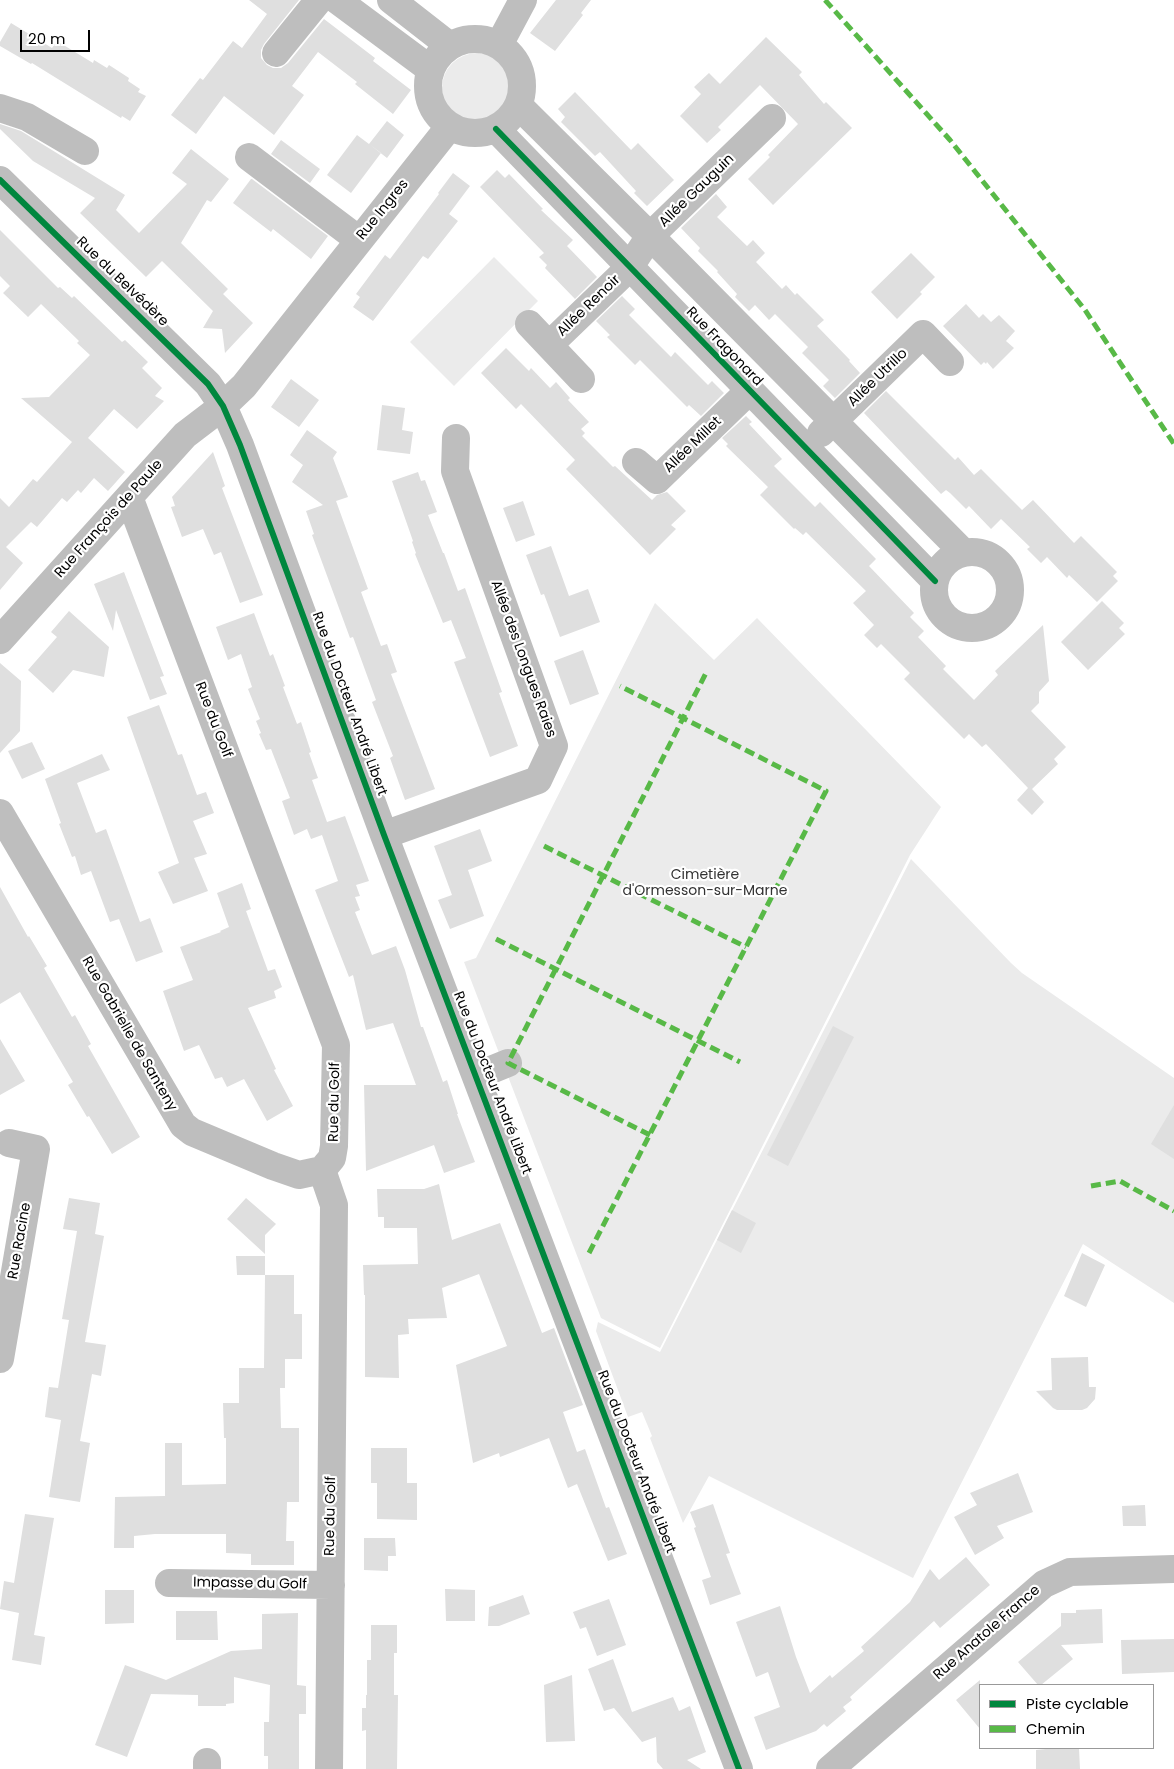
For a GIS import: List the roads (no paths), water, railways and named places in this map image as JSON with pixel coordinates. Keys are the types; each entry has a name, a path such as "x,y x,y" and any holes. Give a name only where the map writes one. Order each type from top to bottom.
{"street":[{"path":"276,53 319,0"},
{"path":"338,0 430,69"},
{"path":"391,0 450,46"},
{"path":"499,45 523,0"},
{"path":"487,40 499,45 510,53 518,65 522,78 519,106 505,123 496,129 480,134 464,132 450,126 438,116 430,101 428,85 430,69 438,56 450,46 461,41 487,40"},
{"name":"Rue Fragonard","path":"519,106 963,552"},
{"path":"0,108 27,117 85,151"},
{"name":"Allée Gauguin","path":"629,268 650,236 772,118"},
{"name":"Rue Ingres","path":"223,406 244,386 318,295 359,240 450,126"},
{"name":"Rue Fragonard","path":"496,129 935,581"},
{"path":"249,157 359,240"},
{"name":"Rue du Belvédère","path":"0,180 208,384 223,406"},
{"name":"Allée Renoir","path":"548,345 629,268"},
{"name":"Allée Renoir","path":"529,324 581,379"},
{"name":"Allée Utrillo","path":"806,448 923,334 950,362"},
{"name":"Allée Millet","path":"636,462 657,480 749,390"},
{"name":"Rue François de Paule","path":"0,640 185,435 223,406"},
{"name":"Rue du Docteur André Libert","path":"223,406 244,455 384,835 739,1769"},
{"name":"Allée des Longues Raies","path":"384,835 538,780 554,746 455,471 456,438"},
{"name":"Rue du Golf","path":"129,497 336,1045 334,1146 332,1158 322,1170 334,1204 329,1769"},
{"path":"963,552 978,552 994,558 1002,566 1009,579 1010,596 1006,608 994,622 979,627 967,628 954,624 942,613 935,599 935,581 939,571 951,558 963,552"},
{"name":"Rue Gabrielle de Santeny","path":"0,813 183,1125 192,1132 299,1175 322,1170"},
{"path":"476,1076 508,1063"},
{"name":"Rue Racine","path":"0,1359 9,1257 36,1149 9,1144"},
{"name":"Rue Anatole France","path":"830,1769 1044,1584 1070,1572 1174,1569"},
{"name":"Impasse du Golf","path":"170,1583 331,1585"}],"park label":[{"name":"Cimetière d'Ormesson-sur-Marne","path":"705,884"}]}
